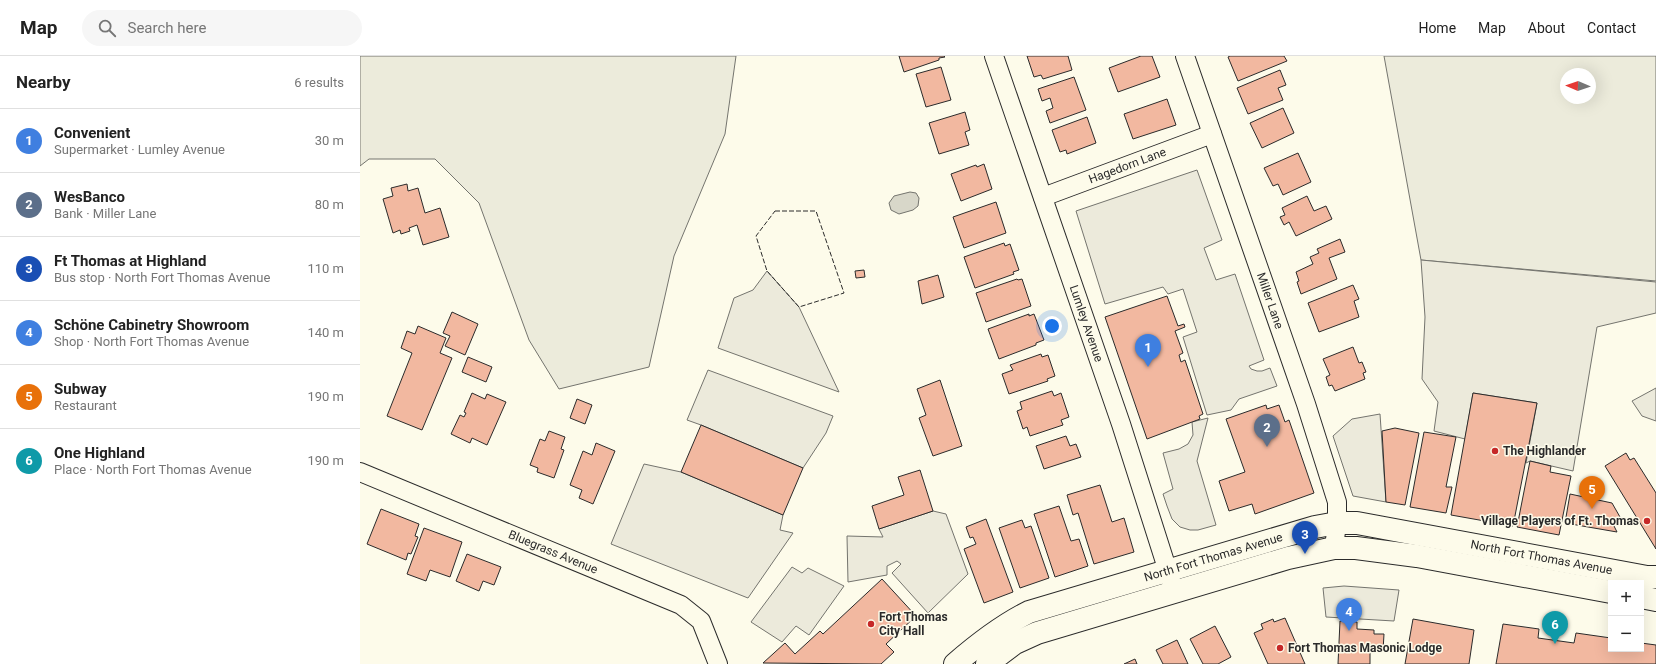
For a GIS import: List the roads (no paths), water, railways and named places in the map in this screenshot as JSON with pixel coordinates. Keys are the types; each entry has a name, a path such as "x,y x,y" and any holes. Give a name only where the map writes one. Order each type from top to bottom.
{"main road":[{"name":"North Fort Thomas Avenue","path":"955,664 982,641 1008,622 1029,612 1315,527 1337,523 1357,522 1647,577 1656,577"},
{"name":"North Fort Thomas Avenue","path":"987,664 1015,643 1032,634 1288,558 1334,548 1356,548 1417,556 1608,591"},
{"path":"1644,598 1656,600"}],"street":[{"name":"Lumley Avenue","path":"994,56 1121,424 1175,591"},
{"name":"Miller Lane","path":"1185,56 1313,424 1337,502 1337,523 1334,548"},
{"name":"Hagedorn Lane","path":"1043,197 1212,134"},
{"name":"Bluegrass Avenue","path":"360,472 681,605 701,621 718,664"}],"place":[{"name":"Convenient","path":"1148,367"},
{"name":"WesBanco","path":"1267,447"},
{"name":"The Highlander","path":"1495,451"},
{"name":"Subway","path":"1592,509"},
{"name":"Village Players of Ft. Thomas","path":"1647,521"},
{"name":"Ft Thomas at Highland","path":"1305,554"},
{"name":"Fort Thomas City Hall","path":"871,624"},
{"name":"Schöne Cabinetry Showroom","path":"1349,631"},
{"name":"One Highland","path":"1555,644"},
{"name":"Fort Thomas Masonic Lodge","path":"1280,648"}]}
